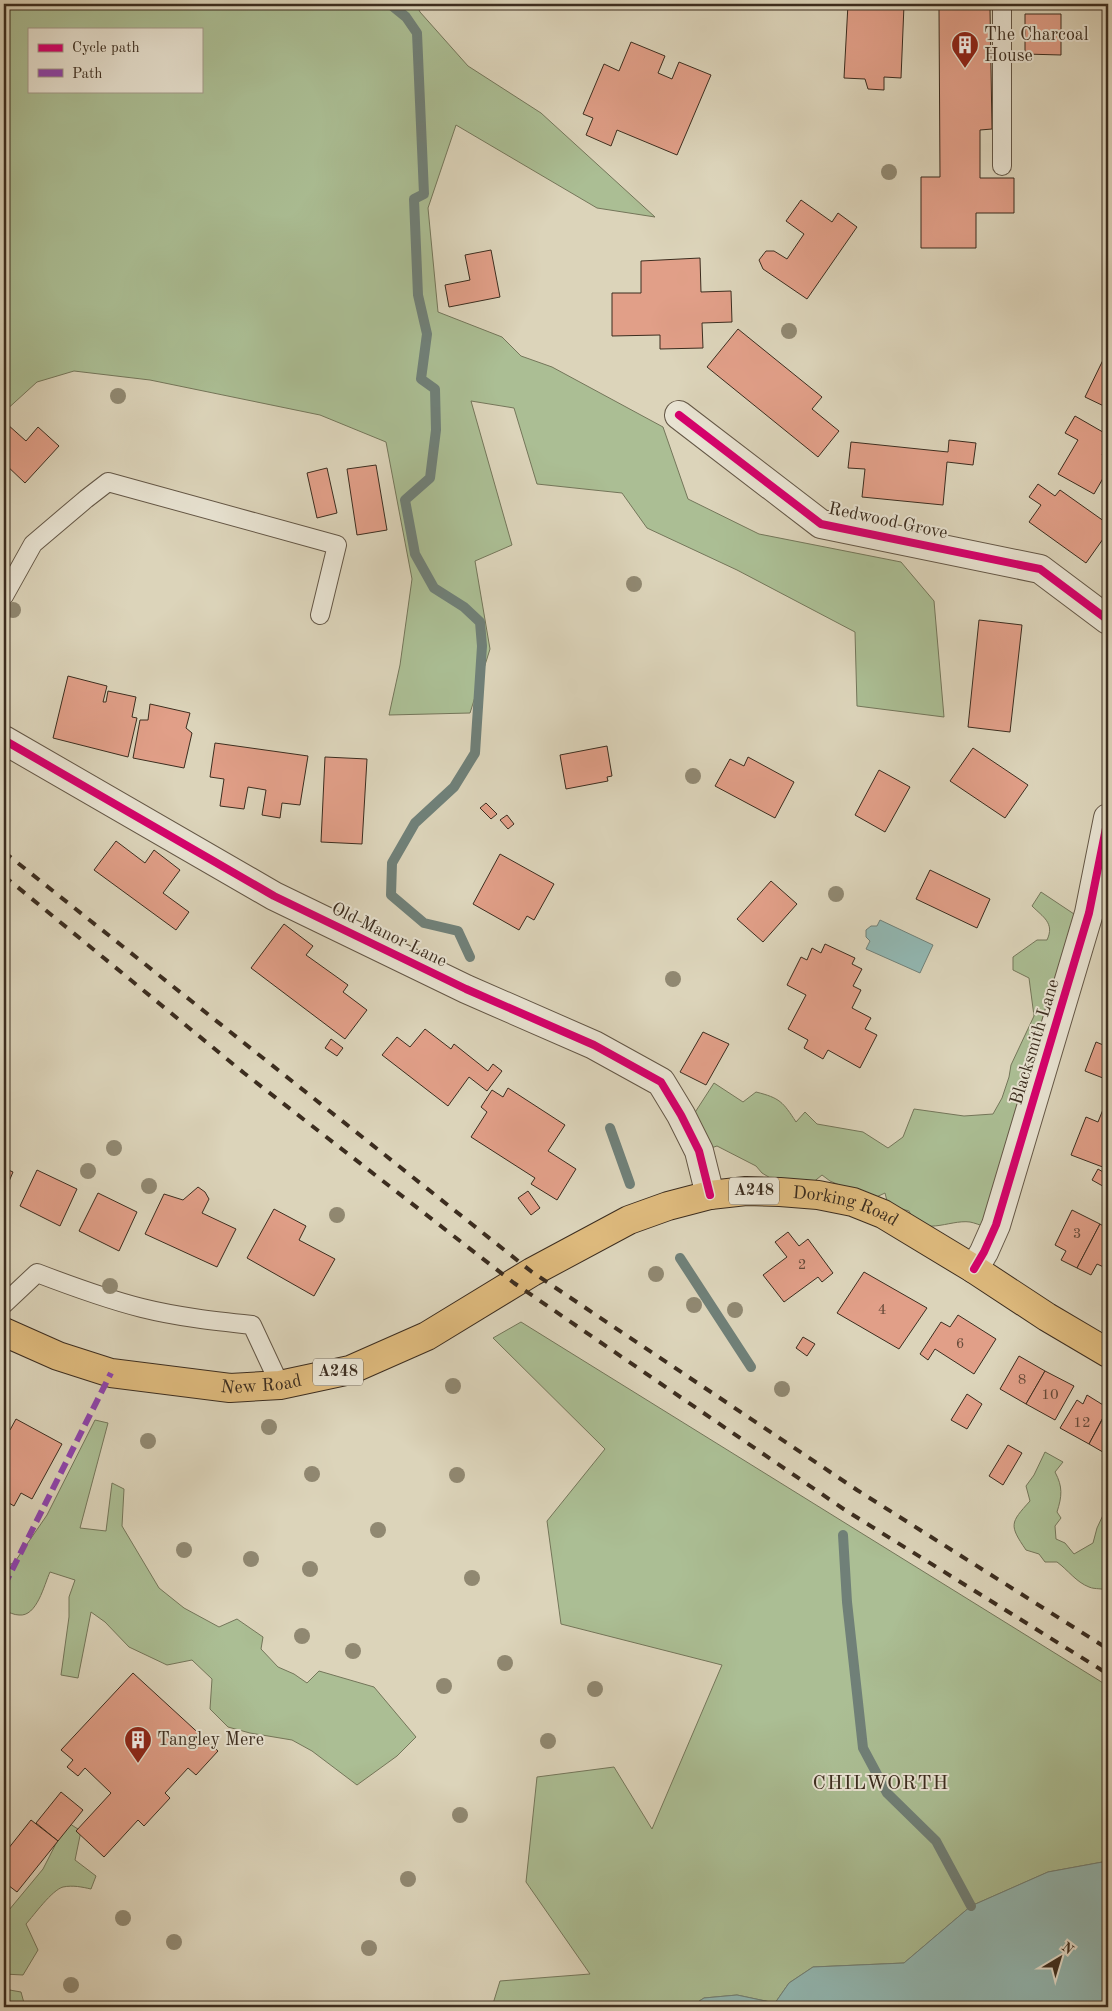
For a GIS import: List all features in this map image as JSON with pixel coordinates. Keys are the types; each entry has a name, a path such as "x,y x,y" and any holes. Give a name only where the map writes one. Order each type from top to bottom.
{"main road":[{"name":"Dorking Road","path":"532,1272 629,1220 668,1206 710,1195 746,1191 818,1195 853,1202 883,1214 1108,1353"},
{"name":"New Road","path":"4,1332 58,1356 111,1373 230,1388 280,1385 350,1370 427,1336 532,1272"}],"street":[{"name":"Redwood Grove","path":"679,415 821,524 1040,569 1108,620"},
{"name":"Old Manor Lane","path":"4,740 274,896 466,989 594,1045 661,1082 681,1115 699,1151 710,1195"},
{"name":"Blacksmith Lane","path":"974,1269 996,1225 1086,922 1108,818"}],"lane":[{"path":"1002,4 1002,166"},
{"path":"4,596 33,544 108,482 336,545 320,615"},
{"path":"4,1304 37,1273 88,1293 143,1308 190,1318 252,1325 280,1385"}],"green space":[{"path":"4,4 416,4 420,12 468,66 541,113 655,217 597,208 456,125 428,208 438,312 502,337 521,356 552,367 663,427 688,499 759,534 901,562 934,601 944,717 857,706 855,632 737,570 647,528 622,493 537,484 514,408 471,401 512,545 475,561 490,649 470,713 389,715 400,665 412,579 386,442 320,415 150,380 74,371 37,382 4,412"},
{"path":"1041,892 1077,916 985,1227 970,1222 936,1226 920,1224 909,1211 888,1205 885,1193 872,1199 830,1181 822,1175 806,1188 777,1182 762,1173 756,1166 717,1146 702,1151 683,1131 714,1083 743,1102 756,1092 771,1096 784,1105 796,1122 805,1112 817,1124 863,1132 888,1148 903,1137 914,1109 964,1116 993,1114 1002,1098 1011,1065 1034,1016 1029,978 1013,970 1013,957 1037,940 1047,940 1050,929 1049,925 1044,917 1032,906"},
{"path":"521,1322 1108,1686 1108,1861 1048,1872 971,1906 904,1963 813,1967 789,1983 775,2003 737,1995 704,1998 690,2007 492,2007 500,1981 590,1974 526,1882 537,1777 614,1767 652,1829 722,1665 561,1624 547,1521 605,1449 493,1338"},
{"path":"95,1420 108,1423 80,1528 106,1531 112,1483 124,1489 122,1526 159,1588 184,1608 219,1627 237,1619 263,1637 261,1649 278,1667 294,1674 307,1683 319,1671 374,1687 416,1737 397,1756 357,1785 312,1751 292,1740 250,1733 228,1727 210,1709 212,1679 192,1660 167,1665 129,1647 105,1622 91,1612 78,1678 61,1675 69,1617 69,1597 75,1580 50,1572 39,1599 31,1611 15,1615 4,1611 4,1566 14,1563 47,1515"},
{"path":"1045,1452 1063,1462 1055,1472 1061,1492 1057,1512 1061,1518 1055,1526 1056,1539 1065,1543 1074,1554 1093,1543 1104,1513 1108,1518 1108,1592 1084,1585 1057,1562 1045,1562 1039,1554 1026,1550 1017,1535 1014,1524 1015,1520 1030,1501 1026,1486 1034,1475"},
{"path":"67,1822 81,1831 75,1860 96,1876 91,1889 74,1886 63,1887 49,1898 26,1924 38,1950 23,1975 4,1974 4,1916 43,1869"},
{"path":"4,1989 21,1992 24,2003 20,2007 4,2007"}],"water":[{"path":"880,920 933,945 920,973 866,949 870,941 866,937 866,930 871,926 877,926"},
{"path":"1108,1861 1108,2007 690,2007 704,1998 737,1995 775,2003 789,1983 813,1967 904,1963 971,1906 1048,1872"}],"building":[{"path":"848,4 904,5 901,78 884,77 884,90 868,89 865,79 844,78"},
{"name":"The Charcoal House","path":"939,9 990,9 992,129 980,130 980,178 1014,178 1014,213 976,213 976,248 921,248 921,177 940,177"},
{"path":"1025,14 1061,14 1061,55 1025,54"},
{"path":"631,42 665,56 658,73 672,79 679,62 711,75 677,155 617,130 611,146 586,135 593,118 583,114 604,64 619,71"},
{"path":"801,200 832,222 838,213 857,227 807,299 763,269 759,260 766,251 774,251 787,259 804,234 786,221"},
{"path":"491,250 500,297 449,307 445,285 470,280 465,255"},
{"path":"700,258 701,292 731,291 732,322 702,323 703,348 660,349 660,335 612,336 612,293 641,293 641,261"},
{"path":"738,329 822,397 812,409 839,431 818,457 707,367"},
{"path":"1103,360 1108,363 1108,408 1085,397"},
{"path":"1075,416 1108,435 1108,445 1102,455 1108,458 1108,475 1106,473 1094,494 1058,474 1078,440 1065,433"},
{"path":"7,424 26,441 38,427 59,446 25,483 4,463 4,428"},
{"path":"949,440 976,443 973,465 947,462 943,505 862,497 865,469 848,468 851,442 948,452"},
{"path":"376,465 387,530 357,535 347,469"},
{"path":"327,468 337,513 317,518 307,473"},
{"path":"1038,484 1055,496 1060,490 1108,524 1108,532 1086,563 1029,522 1041,505 1029,497"},
{"path":"979,620 1022,625 1010,732 968,727"},
{"path":"68,676 107,686 103,702 106,702 108,691 136,697 132,717 137,718 128,757 53,738"},
{"path":"150,704 190,713 186,728 192,733 184,768 133,758 140,720 148,720"},
{"path":"215,743 308,756 300,805 282,803 280,818 262,815 266,790 248,787 244,809 220,806 224,779 210,777"},
{"path":"607,746 612,776 607,777 608,781 566,789 560,755"},
{"path":"973,748 1028,785 1005,818 950,781"},
{"path":"325,757 367,759 362,844 321,842"},
{"path":"748,757 794,782 775,818 715,786 730,759 744,766"},
{"path":"879,770 910,787 885,832 855,815"},
{"path":"486,803 497,814 491,819 480,808"},
{"path":"507,815 514,824 508,829 500,820"},
{"path":"116,841 145,863 154,850 180,870 163,893 189,912 176,930 94,870"},
{"path":"500,854 554,884 534,920 527,916 519,930 473,904"},
{"path":"930,870 990,899 977,928 916,899"},
{"path":"771,881 797,904 763,942 737,919"},
{"path":"284,924 313,946 306,955 348,985 343,992 367,1010 345,1039 251,968"},
{"path":"825,944 855,958 852,964 862,969 853,986 861,990 852,1008 871,1018 865,1029 877,1035 860,1068 828,1050 823,1059 804,1048 808,1040 788,1029 806,995 787,985 801,957 807,960 812,948 821,953"},
{"path":"425,1029 451,1049 454,1044 488,1071 493,1064 502,1071 487,1091 469,1077 448,1106 382,1055 397,1037 410,1047"},
{"path":"703,1032 729,1044 706,1085 680,1072"},
{"path":"331,1039 343,1048 337,1056 325,1048"},
{"path":"1096,1042 1108,1047 1108,1080 1085,1071"},
{"path":"508,1088 565,1125 548,1151 576,1169 557,1200 531,1184 535,1178 471,1137 487,1112 481,1107 492,1090 503,1097"},
{"path":"1106,1102 1108,1103 1108,1169 1071,1155 1086,1117 1098,1122"},
{"path":"4,1168 13,1172 4,1193"},
{"path":"1098,1169 1108,1175 1108,1189 1092,1180"},
{"path":"37,1170 77,1189 60,1226 20,1206"},
{"path":"198,1187 205,1192 209,1199 202,1213 236,1229 217,1267 145,1234 164,1194 183,1200"},
{"path":"528,1191 540,1208 531,1215 518,1198"},
{"path":"98,1193 137,1212 119,1251 79,1231"},
{"path":"274,1209 306,1226 299,1240 335,1259 314,1296 247,1258"},
{"path":"1072,1210 1100,1224 1077,1268 1061,1260 1066,1251 1055,1245"},
{"path":"1100,1224 1108,1229 1108,1269 1097,1264 1091,1275 1077,1268"},
{"path":"788,1232 799,1246 808,1239 833,1273 822,1282 818,1277 784,1302 763,1275 787,1257 775,1242"},
{"path":"864,1272 927,1308 899,1349 837,1313"},
{"path":"958,1315 996,1339 974,1374 935,1349 928,1360 920,1354 941,1322 950,1327"},
{"path":"803,1337 815,1344 807,1356 796,1348"},
{"path":"1019,1356 1045,1371 1026,1404 1000,1389"},
{"path":"1045,1371 1074,1386 1055,1420 1026,1404"},
{"path":"967,1394 982,1404 967,1429 951,1420"},
{"path":"1087,1395 1108,1408 1089,1444 1060,1428 1077,1400 1083,1404"},
{"path":"1108,1409 1108,1455 1089,1444"},
{"path":"16,1419 62,1444 32,1499 21,1493 14,1506 4,1500 4,1427 10,1430"},
{"path":"1008,1445 1022,1453 1003,1485 989,1476"},
{"name":"Tangley Mere","path":"133,1673 218,1751 196,1775 188,1768 165,1793 170,1798 144,1826 138,1820 104,1857 76,1831 111,1793 85,1768 78,1776 67,1767 73,1760 61,1750"},
{"path":"61,1792 83,1810 58,1841 36,1823"},
{"path":"31,1820 58,1841 17,1892 4,1882 4,1854"}],"waterway":[{"path":"390,4 406,17 417,33 424,194 414,199 418,295 427,334 421,379 435,389 436,430 430,478 405,500 415,554 434,588 464,607 480,622 482,646 475,753 454,787 415,823 392,863 391,895 424,923 458,931 470,957"},
{"path":"610,1128 630,1184"},
{"path":"680,1258 751,1367"},
{"path":"843,1535 847,1602 863,1748 887,1793 936,1841 971,1906"}],"railway":[{"path":"4,852 532,1272 857,1490 1108,1649"},
{"path":"4,876 244,1073 514,1283 845,1510 1108,1674"}],"marked path":[{"path":"4,1586 111,1373"}],"cycle path":[{"path":"679,415 821,524 1040,569 1108,620"},
{"path":"4,740 274,896 466,989 594,1045 661,1082 681,1115 699,1151 710,1195"},
{"path":"974,1269 996,1225 1089,913 1108,818"}],"place":[{"name":"The Charcoal House","path":"965,69"},
{"name":"Tangley Mere","path":"138,1764"}],"district":[{"name":"CHILWORTH","path":"881,1784"}]}
